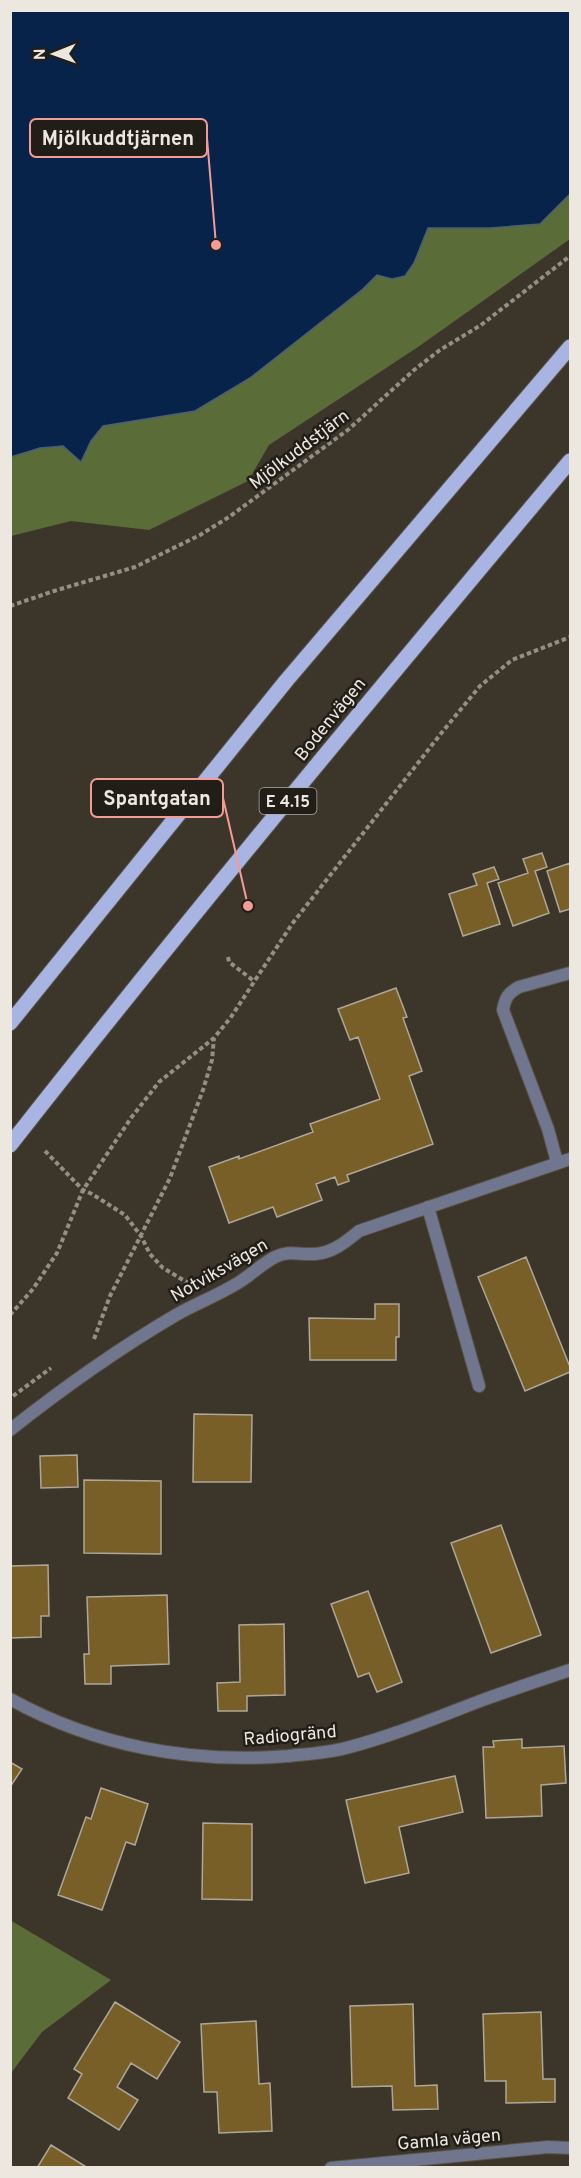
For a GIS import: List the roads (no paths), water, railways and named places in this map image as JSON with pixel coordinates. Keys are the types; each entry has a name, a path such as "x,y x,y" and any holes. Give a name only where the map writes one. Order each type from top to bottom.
{"main road":[{"path":"10,1023 286,681 570,347"},
{"name":"Bodenvägen","path":"10,1145 123,1002 570,461"}],"street":[{"path":"557,1162 548,1129 503,1011 505,999 519,987 570,973"},
{"name":"Notviksvägen","path":"10,1431 89,1370 176,1315 241,1281 272,1259 292,1252 317,1254 329,1251 346,1243 359,1231 570,1159"},
{"path":"428,1207 479,1386"},
{"name":"Radiogränd","path":"10,1699 86,1733 141,1748 196,1757 254,1759 313,1754 345,1748 418,1725 570,1670"},
{"name":"Gamla vägen","path":"331,2168 548,2147 570,2148"}],"water":[{"path":"11,10 570,11 570,194 540,224 490,228 428,228 414,263 405,276 392,279 377,275 363,289 250,378 195,411 103,426 91,441 81,462 63,446 40,448 11,457"}],"place":[{"name":"Mjölkuddtjärnen","path":"216,245"},
{"name":"Spantgatan","path":"248,906"}]}
